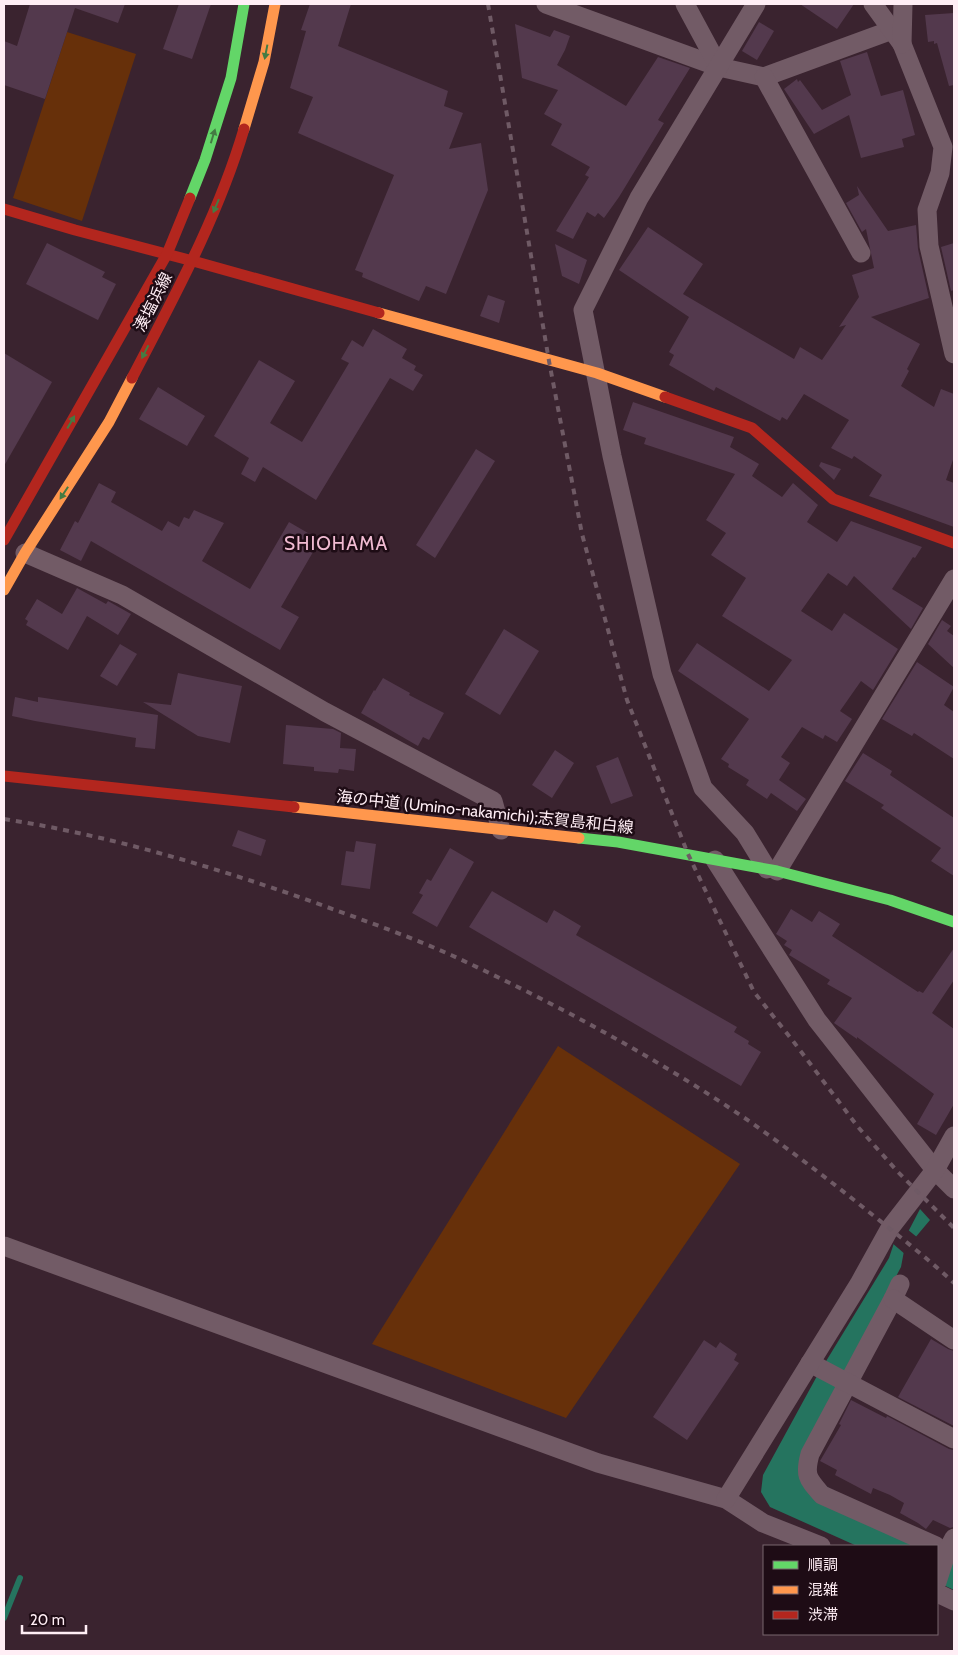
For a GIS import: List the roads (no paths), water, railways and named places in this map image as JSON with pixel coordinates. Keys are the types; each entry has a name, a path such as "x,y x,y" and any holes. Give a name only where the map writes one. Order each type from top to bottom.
{"main road":[{"name":"湊塩浜線","path":"4,540 167,254 205,160 228,87 244,4"},
{"name":"湊塩浜線","path":"4,590 25,553 109,422 193,261 234,163 264,62 275,4"},
{"path":"4,209 596,373 752,428 833,499 954,543"},
{"name":"海の中道 (Umino-nakamichi);志賀島和白線","path":"4,776 618,842 772,870 890,900 954,922"}],"street":[{"path":"546,4 719,67 764,77 897,37"},
{"path":"685,4 719,67"},
{"path":"756,4 639,198 584,310 612,456 662,674 703,788 745,833 772,870 954,579"},
{"path":"873,4 897,37 943,147 947,172 927,210 929,246 954,354"},
{"path":"897,37 903,4"},
{"path":"764,77 861,253"},
{"path":"25,553 122,595 325,712 493,801 500,830"},
{"path":"715,860 817,1020 935,1170 954,1189"},
{"path":"726,1499 859,1284 890,1228 935,1170 954,1136"},
{"path":"4,1246 598,1463 726,1499 763,1523 818,1545"},
{"path":"938,1578 946,1547 822,1495 808,1480 807,1467 810,1454 896,1291 954,1340"},
{"path":"810,1363 954,1439"},
{"path":"938,1593 954,1601"}],"waterway":[{"path":"4,1618 20,1578"}],"railway":[{"path":"488,4 549,361 582,534 627,700 688,854 754,992 858,1127 897,1171 954,1228"},
{"path":"4,819 119,842 231,874 397,933 451,955 529,992 680,1076 752,1123 846,1194 954,1283"}],"district":[{"name":"SHIOHAMA","path":"336,543"}]}
